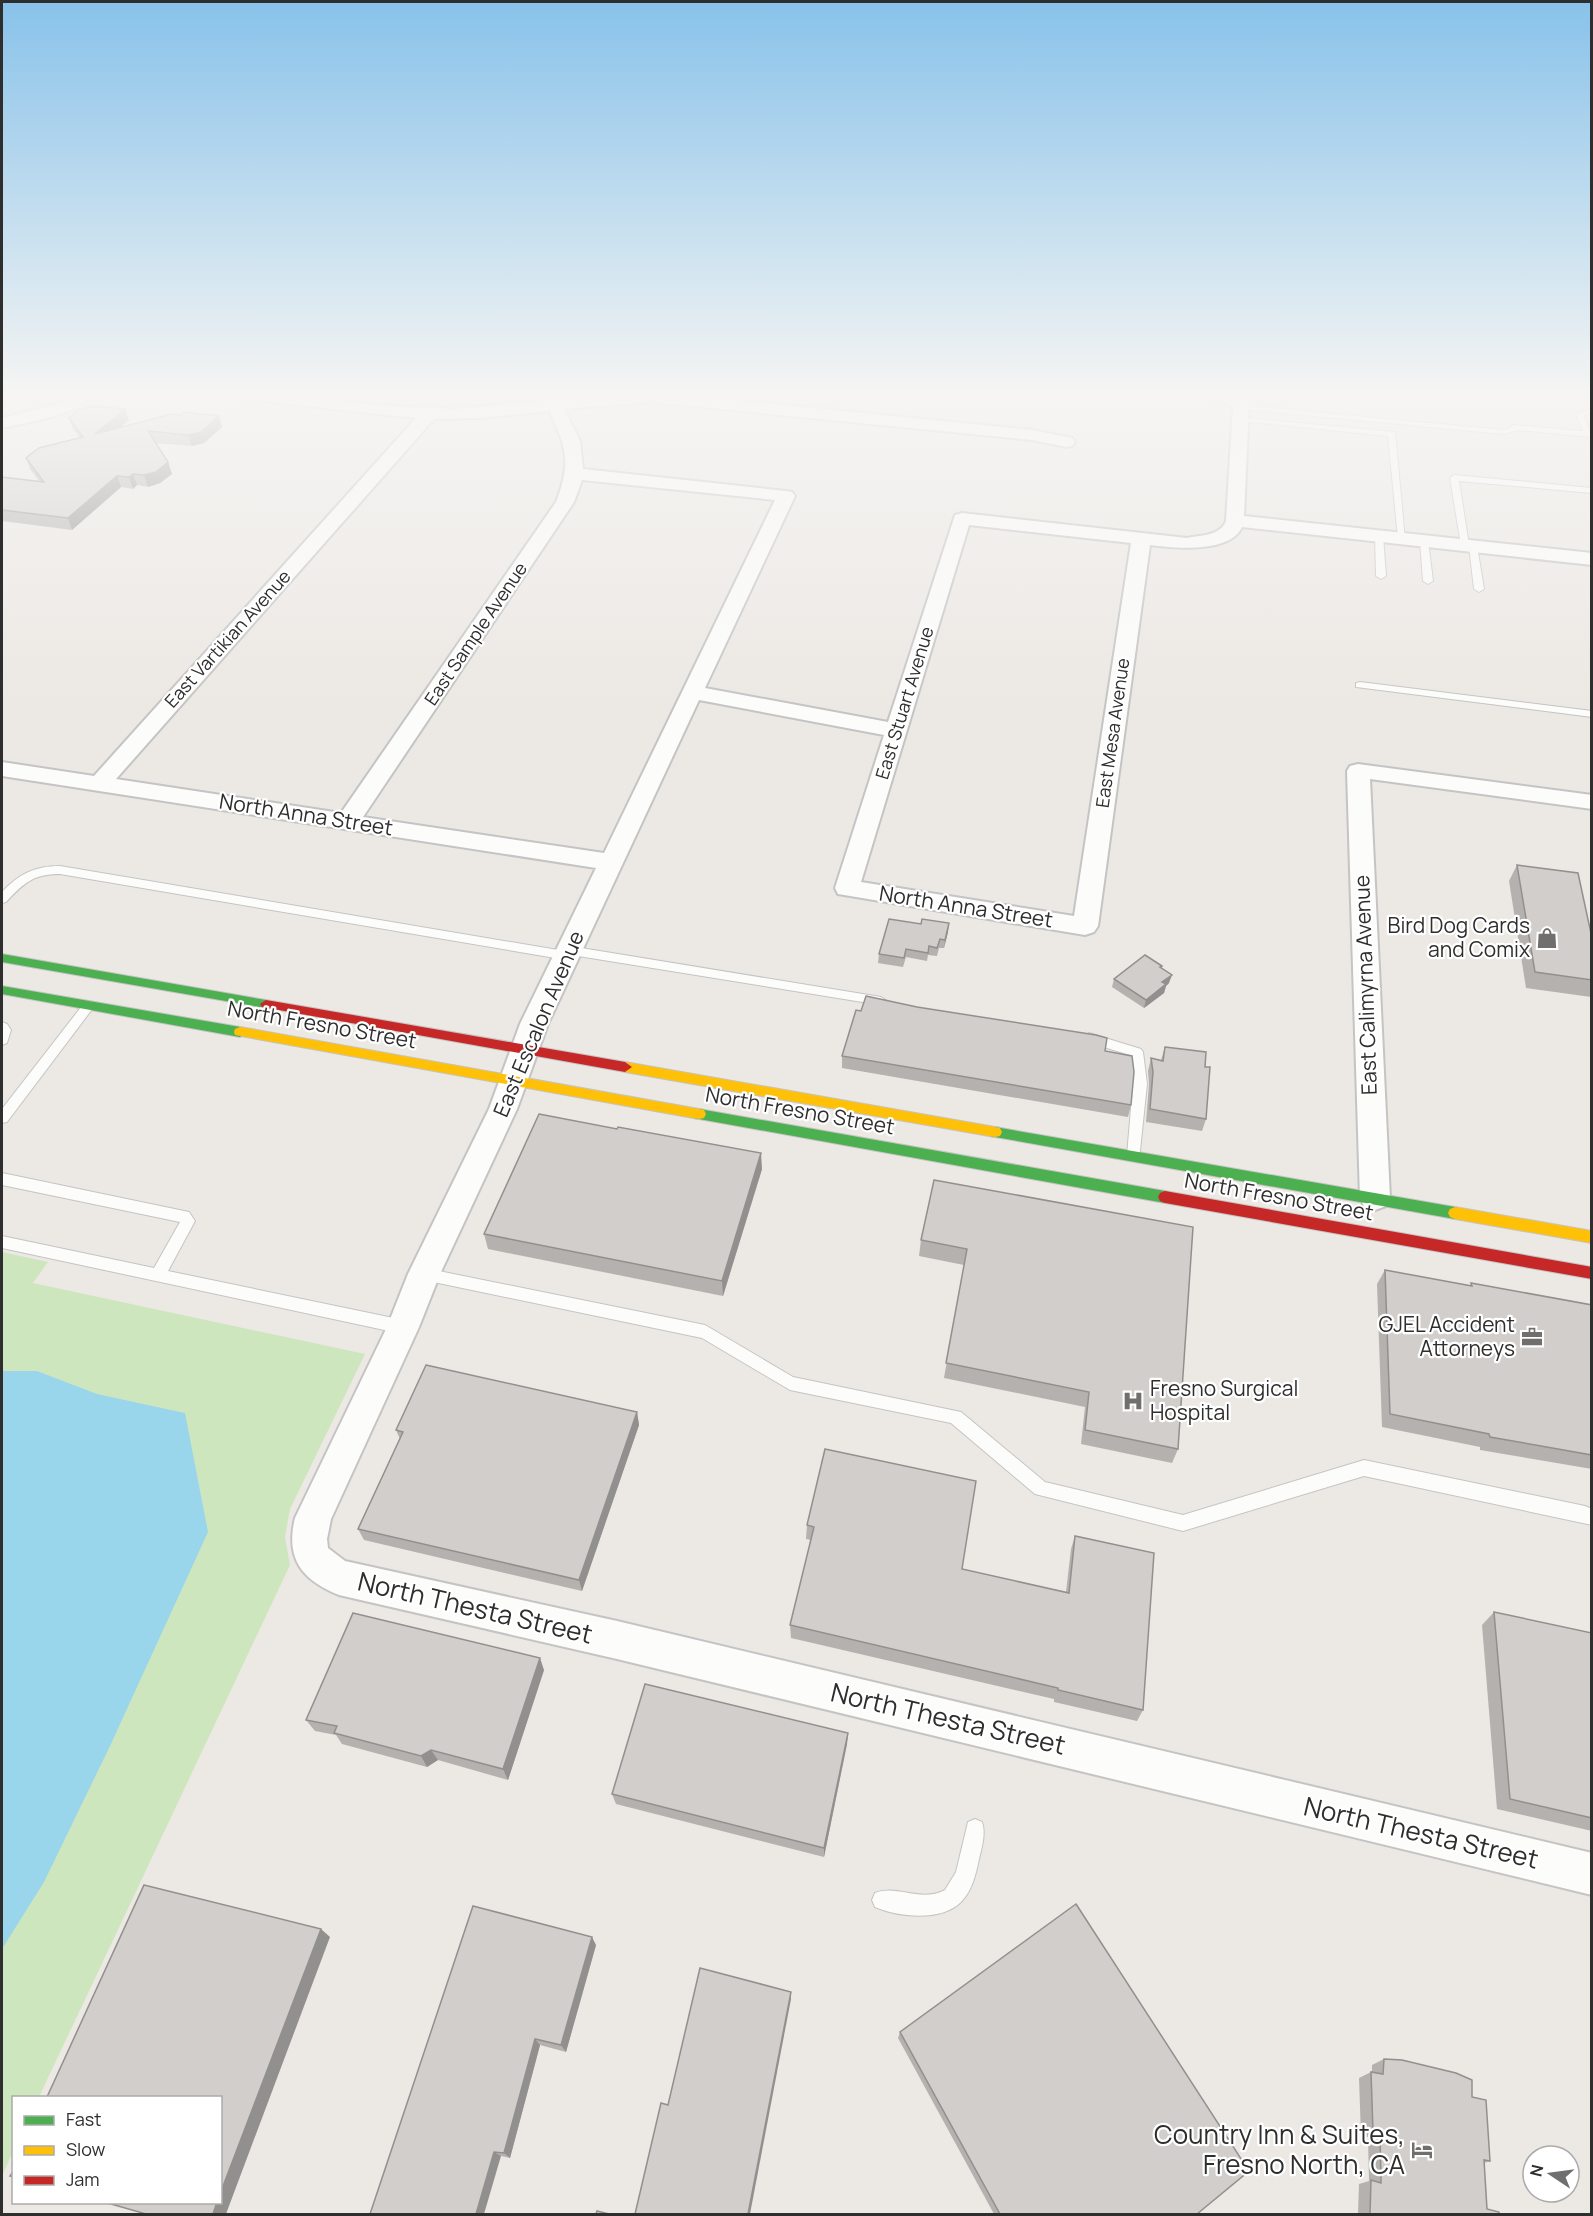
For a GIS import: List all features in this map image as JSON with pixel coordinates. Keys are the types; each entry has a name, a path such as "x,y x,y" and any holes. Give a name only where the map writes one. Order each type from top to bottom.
{"main road":[{"name":"North Fresno Street","path":"2,957 1134,1156 1367,1204 1592,1237"},
{"name":"North Fresno Street","path":"2,990 1592,1273"},
{"path":"1108,1187 1116,1178 1136,1177"}],"street":[{"name":"East Vartikian Avenue","path":"99,784 355,497"},
{"name":"East Sample Avenue","path":"348,821 567,497"},
{"name":"East Escalon Avenue","path":"311,1556 307,1538 313,1518 514,1082 534,1024 785,497"},
{"path":"1141,540 1200,543 1224,536 1231,531 1235,521 1236,497"},
{"name":"East Stuart Avenue","path":"848,888 962,519 1141,540"},
{"path":"1235,521 1592,559"},
{"name":"East Mesa Avenue","path":"1085,926 1141,540"},
{"path":"692,693 761,703 842,722 897,730"},
{"name":"North Anna Street","path":"2,769 611,862"},
{"name":"East Calimyrna Avenue","path":"1367,1204 1358,771 1592,802"},
{"name":"North Anna Street","path":"848,888 1085,926"},
{"name":"North Thesta Street","path":"311,1556 324,1569 339,1577 663,1651 1592,1874"}],"lane":[{"path":"1398,497 1402,538"},
{"path":"1458,497 1479,589"},
{"path":"1378,536 1381,576"},
{"path":"1424,541 1428,581"},
{"path":"1360,685 1592,714"},
{"path":"2,899 28,874 40,870 60,870 898,1004"},
{"path":"2,1118 89,1005"},
{"path":"1074,1033 1136,1052 1140,1084 1134,1156"},
{"path":"2,1179 184,1216 188,1221 185,1228 158,1275"},
{"path":"2,1242 403,1327"},
{"path":"424,1274 705,1332 790,1383 956,1417 1041,1489 1183,1523 1364,1468 1592,1517"},
{"path":"882,1900 917,1907 940,1905 960,1890 968,1867 975,1829"}],"green space":[{"path":"2,1252 48,1262 33,1283 365,1354 290,1509 285,1537 290,1565 39,2096 12,2096 12,2153 2,2176"}],"water":[{"path":"2,1371 37,1371 97,1394 185,1413 208,1532 110,1746 44,1882 2,1949"}],"building":[{"path":"2,497 92,497 68,518 2,510"},
{"path":"1517,865 1578,873 1592,938 1592,980 1535,972"},
{"path":"889,919 921,924 922,919 949,923 945,940 940,939 937,948 929,946 928,953 906,949 904,958 879,954"},
{"path":"1145,955 1172,975 1162,982 1166,984 1146,1000 1114,979"},
{"path":"866,996 917,1007 1107,1038 1105,1051 1132,1056 1134,1072 1131,1105 842,1056 856,1010 861,1011"},
{"path":"1165,1047 1206,1052 1205,1067 1210,1067 1206,1119 1150,1109 1153,1072 1151,1058 1163,1061"},
{"path":"539,1114 761,1153 722,1281 484,1234"},
{"path":"934,1180 1193,1227 1178,1449 1085,1430 1089,1392 946,1363 967,1249 921,1240"},
{"path":"1385,1270 1592,1305 1592,1455 1490,1437 1489,1434 1390,1414"},
{"path":"426,1365 637,1412 579,1580 358,1529 403,1432 396,1430"},
{"path":"825,1449 976,1481 962,1569 1069,1593 1075,1536 1154,1553 1143,1710 790,1625 814,1527 807,1525"},
{"path":"1494,1612 1592,1633 1592,1818 1510,1799"},
{"path":"353,1613 540,1658 503,1769 431,1750 421,1756 334,1733 337,1726 306,1720"},
{"path":"645,1684 848,1733 824,1848 612,1794"},
{"path":"144,1885 321,1929 222,2189 222,2096 47,2096"},
{"path":"1076,1904 1249,2171 1197,2214 1000,2214 900,2032"},
{"path":"473,1906 592,1937 561,2045 535,2039 504,2153 494,2152 476,2214 370,2214"},
{"path":"700,1968 791,1992 748,2214 635,2214 661,2103 668,2105"},
{"name":"Country Inn & Suites, Fresno North, CA","path":"1384,2059 1402,2060 1456,2073 1472,2080 1472,2097 1486,2100 1490,2161 1484,2160 1487,2209 1499,2212 1499,2214 1370,2214 1371,2180 1381,2183 1380,2132 1373,2131 1371,2072 1383,2074"},
{"path":"111,2204 216,2204 213,2214 146,2214"}],"traffic: fast":[{"path":"2,958 266,1004"},
{"path":"2,990 240,1032"},
{"path":"699,1114 1165,1197"},
{"path":"995,1132 1455,1213"}],"traffic: slow":[{"path":"240,1032 699,1114"},
{"path":"625,1067 995,1132"},
{"path":"1455,1213 1592,1237"}],"traffic: jam":[{"path":"266,1004 625,1067"},
{"path":"1165,1197 1592,1273"}],"place":[{"name":"Bird Dog Cards and Comix","path":"1547,938"},
{"name":"GJEL Accident Attorneys","path":"1532,1337"},
{"name":"Fresno Surgical Hospital","path":"1133,1401"},
{"name":"Country Inn & Suites, Fresno North, CA","path":"1422,2150"}]}
